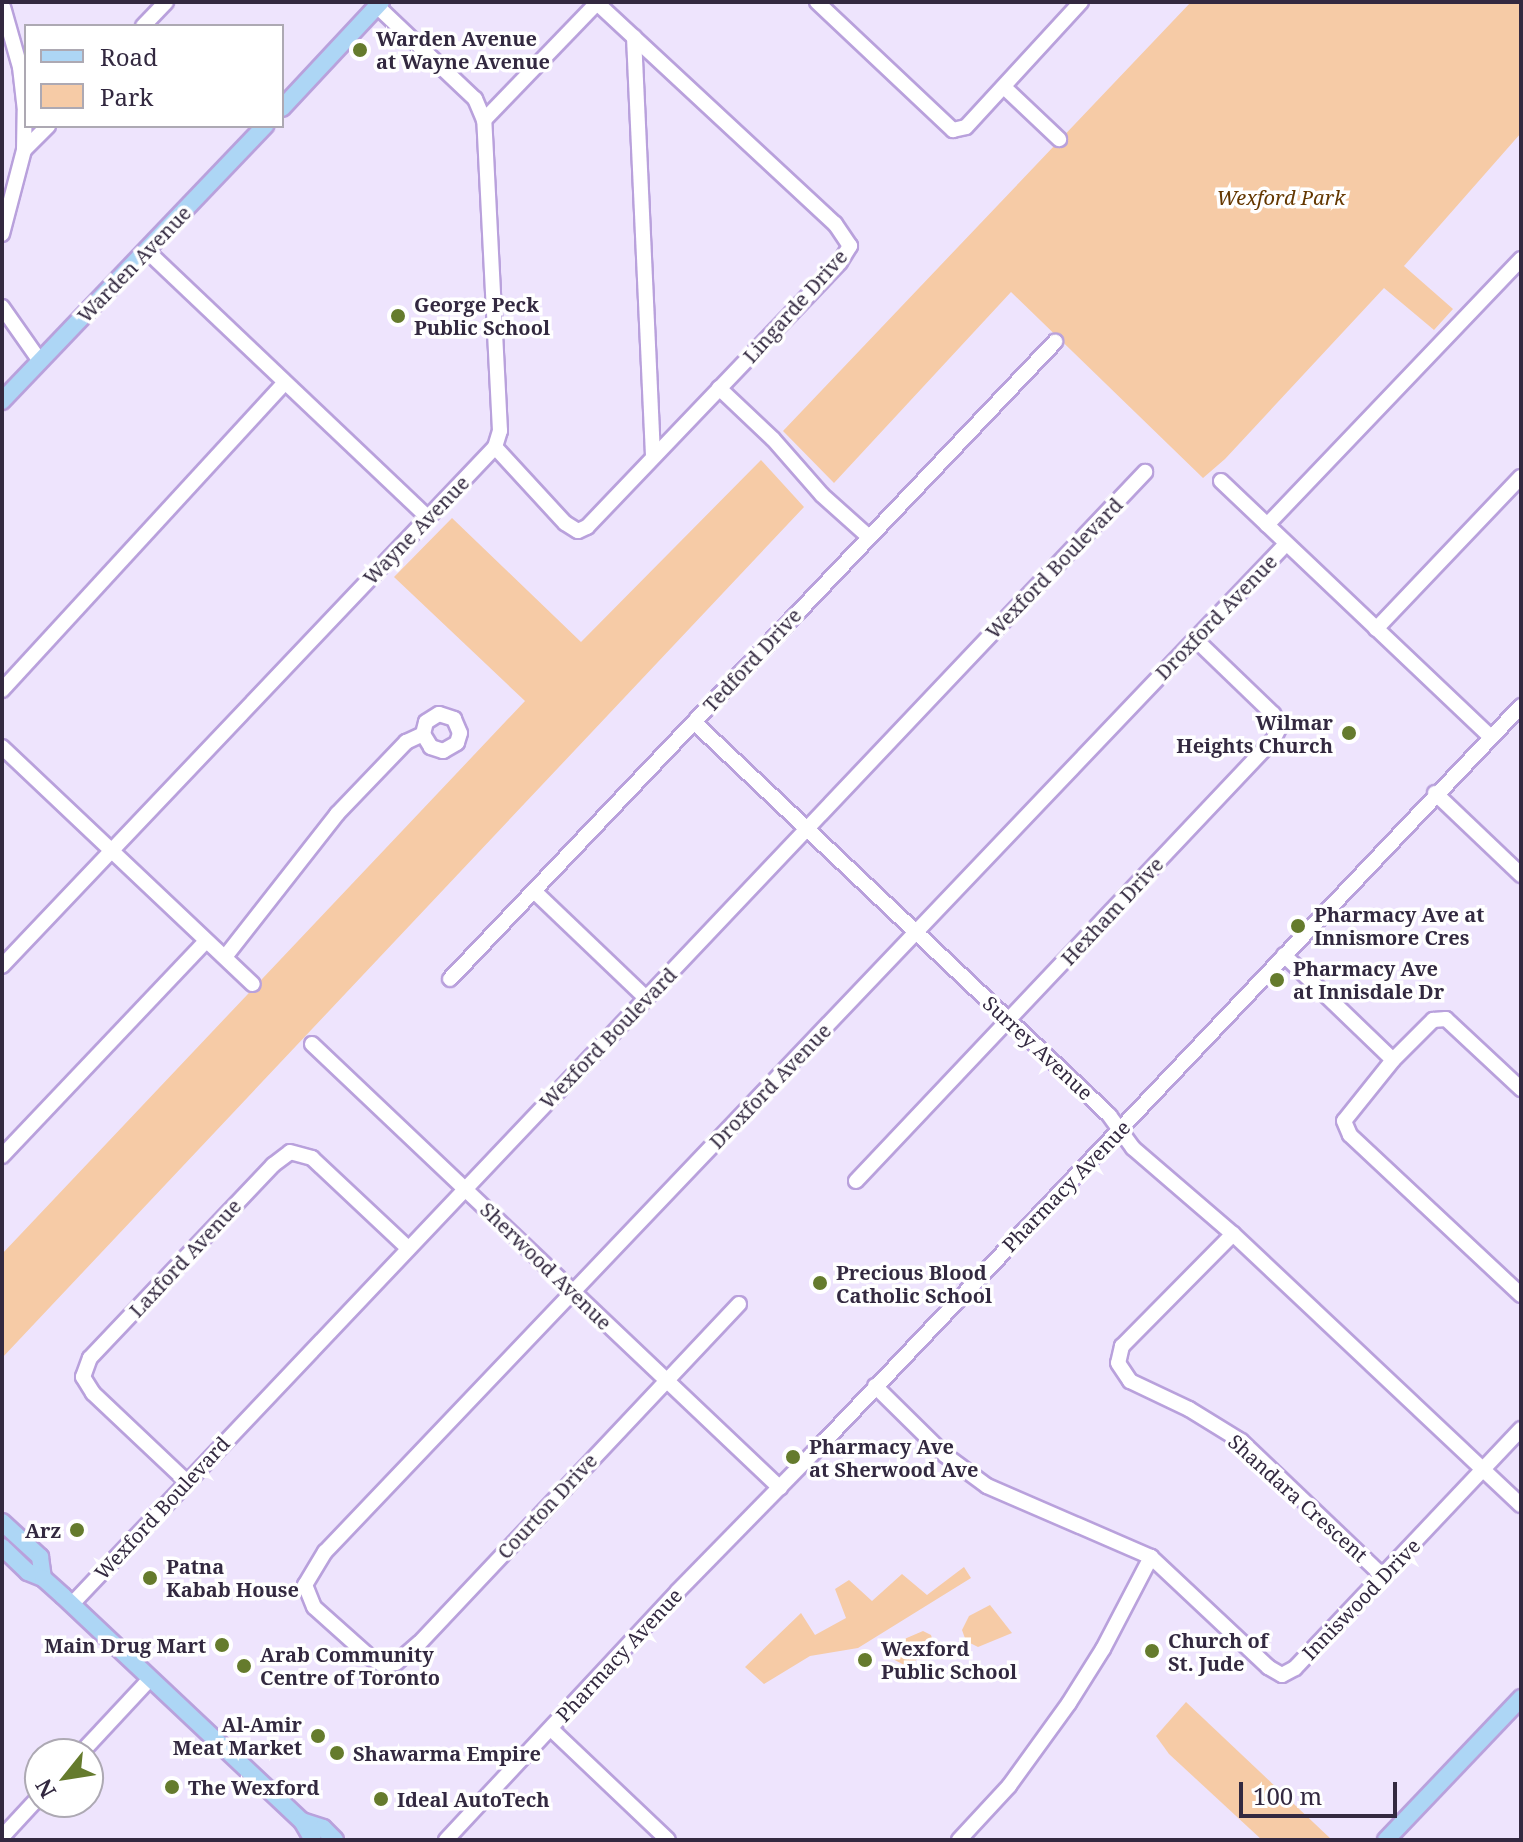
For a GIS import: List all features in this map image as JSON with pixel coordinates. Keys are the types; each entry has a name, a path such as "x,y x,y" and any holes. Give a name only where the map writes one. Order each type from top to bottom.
{"main road":[{"path":"284,106 379,4"},
{"name":"Warden Avenue","path":"2,401 263,128"},
{"path":"3,1526 40,1557 43,1578"},
{"path":"2,1547 28,1572 43,1578 72,1604 302,1821 313,1840"},
{"path":"1386,1840 1521,1698"},
{"path":"302,1821 323,1828 335,1840"}],"street":[{"path":"145,24 166,2"},
{"path":"484,120 598,2"},
{"name":"Lingarde Drive","path":"495,447 565,523 578,531 599,517 653,455 840,262 850,246 835,224 598,2"},
{"path":"817,2 953,130 966,127 1081,2"},
{"path":"379,4 475,99 484,120 500,431 495,447"},
{"path":"2,234 24,150 20,67 3,7"},
{"path":"634,37 653,455"},
{"path":"1004,87 1059,139"},
{"path":"24,150 46,128"},
{"path":"147,251 427,517"},
{"path":"1267,525 1521,259"},
{"path":"2,307 40,361"},
{"name":"Tedford Drive","path":"450,979 1055,342"},
{"path":"2,690 284,383"},
{"path":"719,388 773,439 822,495 869,537"},
{"name":"Wayne Avenue","path":"3,964 495,447"},
{"name":"Wexford Boulevard","path":"72,1604 1145,472"},
{"path":"1376,629 1521,477"},
{"path":"1221,481 1491,737"},
{"name":"Droxford Avenue","path":"347,1636 314,1607 305,1585 325,1552 1286,544"},
{"name":"Hexham Drive","path":"856,1181 1273,740 1280,726 1273,714 1195,639"},
{"name":"Pharmacy Avenue","path":"446,1840 678,1591 780,1488 1435,793 1521,706"},
{"name":"Surrey Avenue","path":"694,722 1109,1115 1119,1130 1180,1191 1233,1234 1521,1505"},
{"path":"225,957 337,814 406,742 423,734"},
{"path":"2,747 253,984"},
{"path":"1435,793 1521,875"},
{"path":"534,891 646,998"},
{"path":"2,1156 206,941"},
{"path":"1284,955 1393,1060"},
{"path":"1521,1089 1446,1019 1433,1020 1393,1060 1344,1121 1350,1135 1521,1295"},
{"name":"Sherwood Avenue","path":"312,1044 780,1488"},
{"name":"Laxford Avenue","path":"186,1481 93,1393 83,1377 90,1358 273,1165 290,1152 312,1158 408,1248"},
{"name":"Shandara Crescent","path":"1233,1234 1122,1346 1118,1363 1130,1381 1189,1409 1241,1441 1383,1576"},
{"name":"Courton Drive","path":"347,1636 383,1665 396,1663 419,1643 739,1304"},
{"name":"Inniswood Drive","path":"875,1386 945,1455 987,1486 1151,1557 1268,1667 1282,1675 1295,1668 1521,1429"},
{"path":"959,1840 1009,1786 1069,1703 1123,1612 1151,1557"},
{"path":"95,1738 150,1679"},
{"path":"551,1729 668,1840"},
{"path":"2,1837 24,1813"}],"green space":[{"name":"Wexford Park","path":"1191,2 1521,2 1521,133 1404,266 1453,309 1434,330 1384,288 1225,459 1203,478 1011,292 834,483 783,431"},
{"path":"761,460 804,507 2,1358 2,1254 525,701 394,577 452,518 581,642"},
{"path":"964,1567 971,1578 858,1648 810,1656 764,1684 745,1667 801,1613 815,1635 846,1618 835,1589 849,1580 872,1601 902,1574 927,1595"},
{"path":"990,1605 1012,1633 978,1647 966,1641 962,1630 969,1616"},
{"path":"923,1631 931,1635 935,1649 920,1655 910,1668 887,1656 888,1646"},
{"path":"1186,1702 1332,1840 1262,1840 1169,1754 1156,1736"}],"place":[{"name":"Warden Avenue at Wayne Avenue","path":"360,50"},
{"name":"George Peck Public School","path":"398,316"},
{"name":"Wilmar Heights Church","path":"1349,733"},
{"name":"Pharmacy Ave at Innismore Cres","path":"1298,926"},
{"name":"Pharmacy Ave at Innisdale Dr","path":"1277,980"},
{"name":"Precious Blood Catholic School","path":"820,1283"},
{"name":"Pharmacy Ave at Sherwood Ave","path":"793,1457"},
{"name":"Arz","path":"77,1530"},
{"name":"Patna Kabab House","path":"150,1578"},
{"name":"Main Drug Mart","path":"222,1645"},
{"name":"Church of St. Jude","path":"1152,1651"},
{"name":"Wexford Public School","path":"865,1660"},
{"name":"Arab Community Centre of Toronto","path":"244,1666"},
{"name":"Al-Amir Meat Market","path":"318,1736"},
{"name":"Shawarma Empire","path":"337,1753"},
{"name":"The Wexford","path":"172,1787"},
{"name":"Ideal AutoTech","path":"381,1799"}]}
